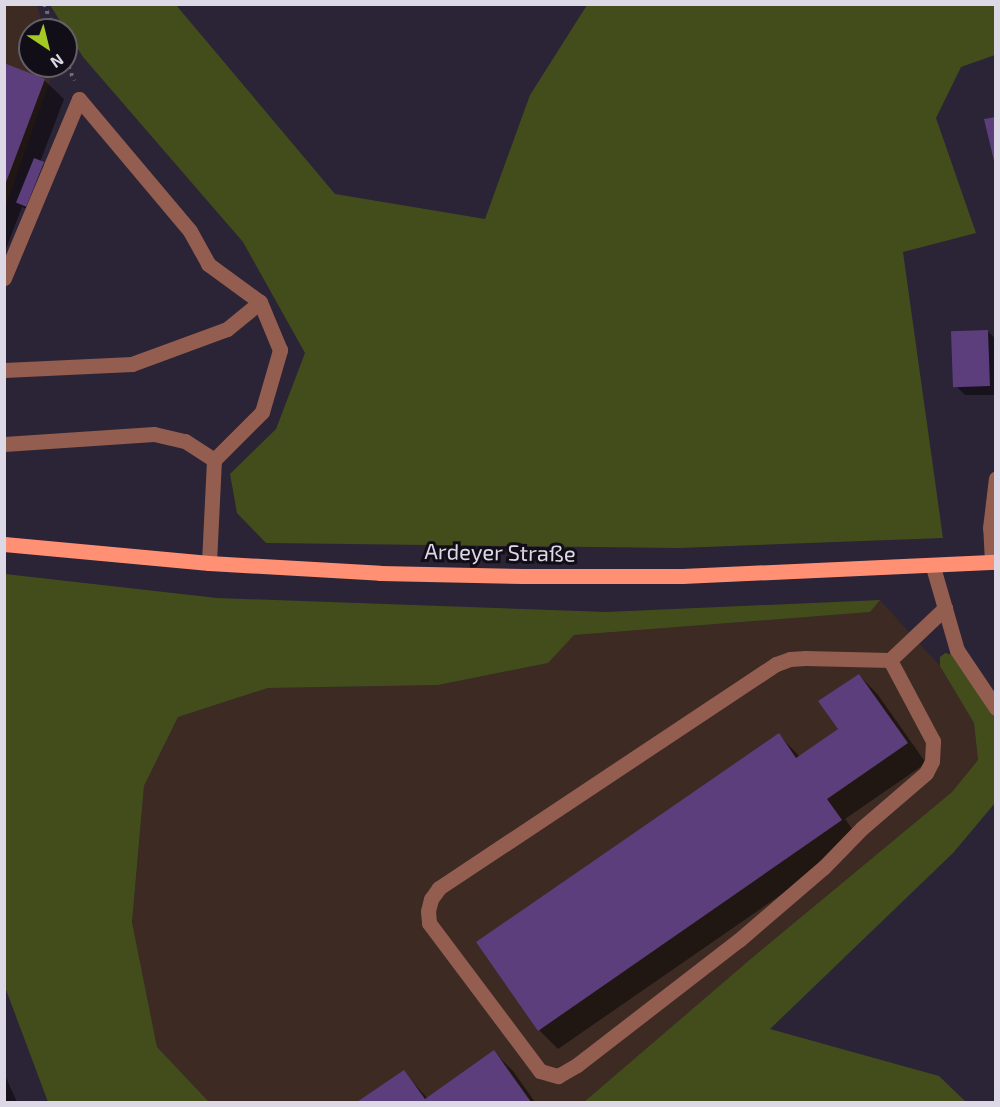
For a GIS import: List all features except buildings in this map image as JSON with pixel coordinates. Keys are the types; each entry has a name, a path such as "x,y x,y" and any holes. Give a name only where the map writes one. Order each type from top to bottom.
{"main road":[{"name":"Ardeyer Straße","path":"4,544 209,563 381,573 523,576 682,576 933,567 994,562"}],"lane":[{"path":"4,279 79,99 190,231 208,264 260,302 280,350 262,412 214,460 209,563"},
{"path":"4,370 132,364 227,328 260,302"},
{"path":"4,444 154,434 185,441 214,460"},
{"path":"994,562 990,528 996,478"},
{"path":"933,567 957,650 996,708"},
{"path":"890,660 933,741 932,761 926,773 739,940 649,1010 566,1073 549,1075 540,1071 429,922 428,911 431,899 439,888 776,664 790,659 805,658 890,660 945,608"}],"shaded area":[{"path":"5,5 37,5 41,18 18,18 18,78 51,78 5,208"},
{"path":"880,600 940,666 974,723 978,760 952,792 753,957 584,1102 209,1102 157,1047 132,922 144,786 178,717 268,688 438,685 548,663 573,635 870,612"}],"green space":[{"path":"50,5 176,5 335,194 485,219 530,95 587,5 995,5 995,55 961,67 936,118 976,233 903,252 943,538 679,548 266,543 237,513 230,474 276,429 305,353 243,242 83,57 78,49 78,18 58,18"},
{"path":"5,574 217,598 606,612 880,600 870,612 574,635 548,663 438,685 268,688 178,717 144,786 132,922 157,1047 209,1102 48,1102 5,987"},
{"path":"945,653 953,655 995,718 995,803 953,853 770,1029 939,1076 966,1102 584,1102 753,957 952,792 978,760 974,723 940,666 940,657"}]}
